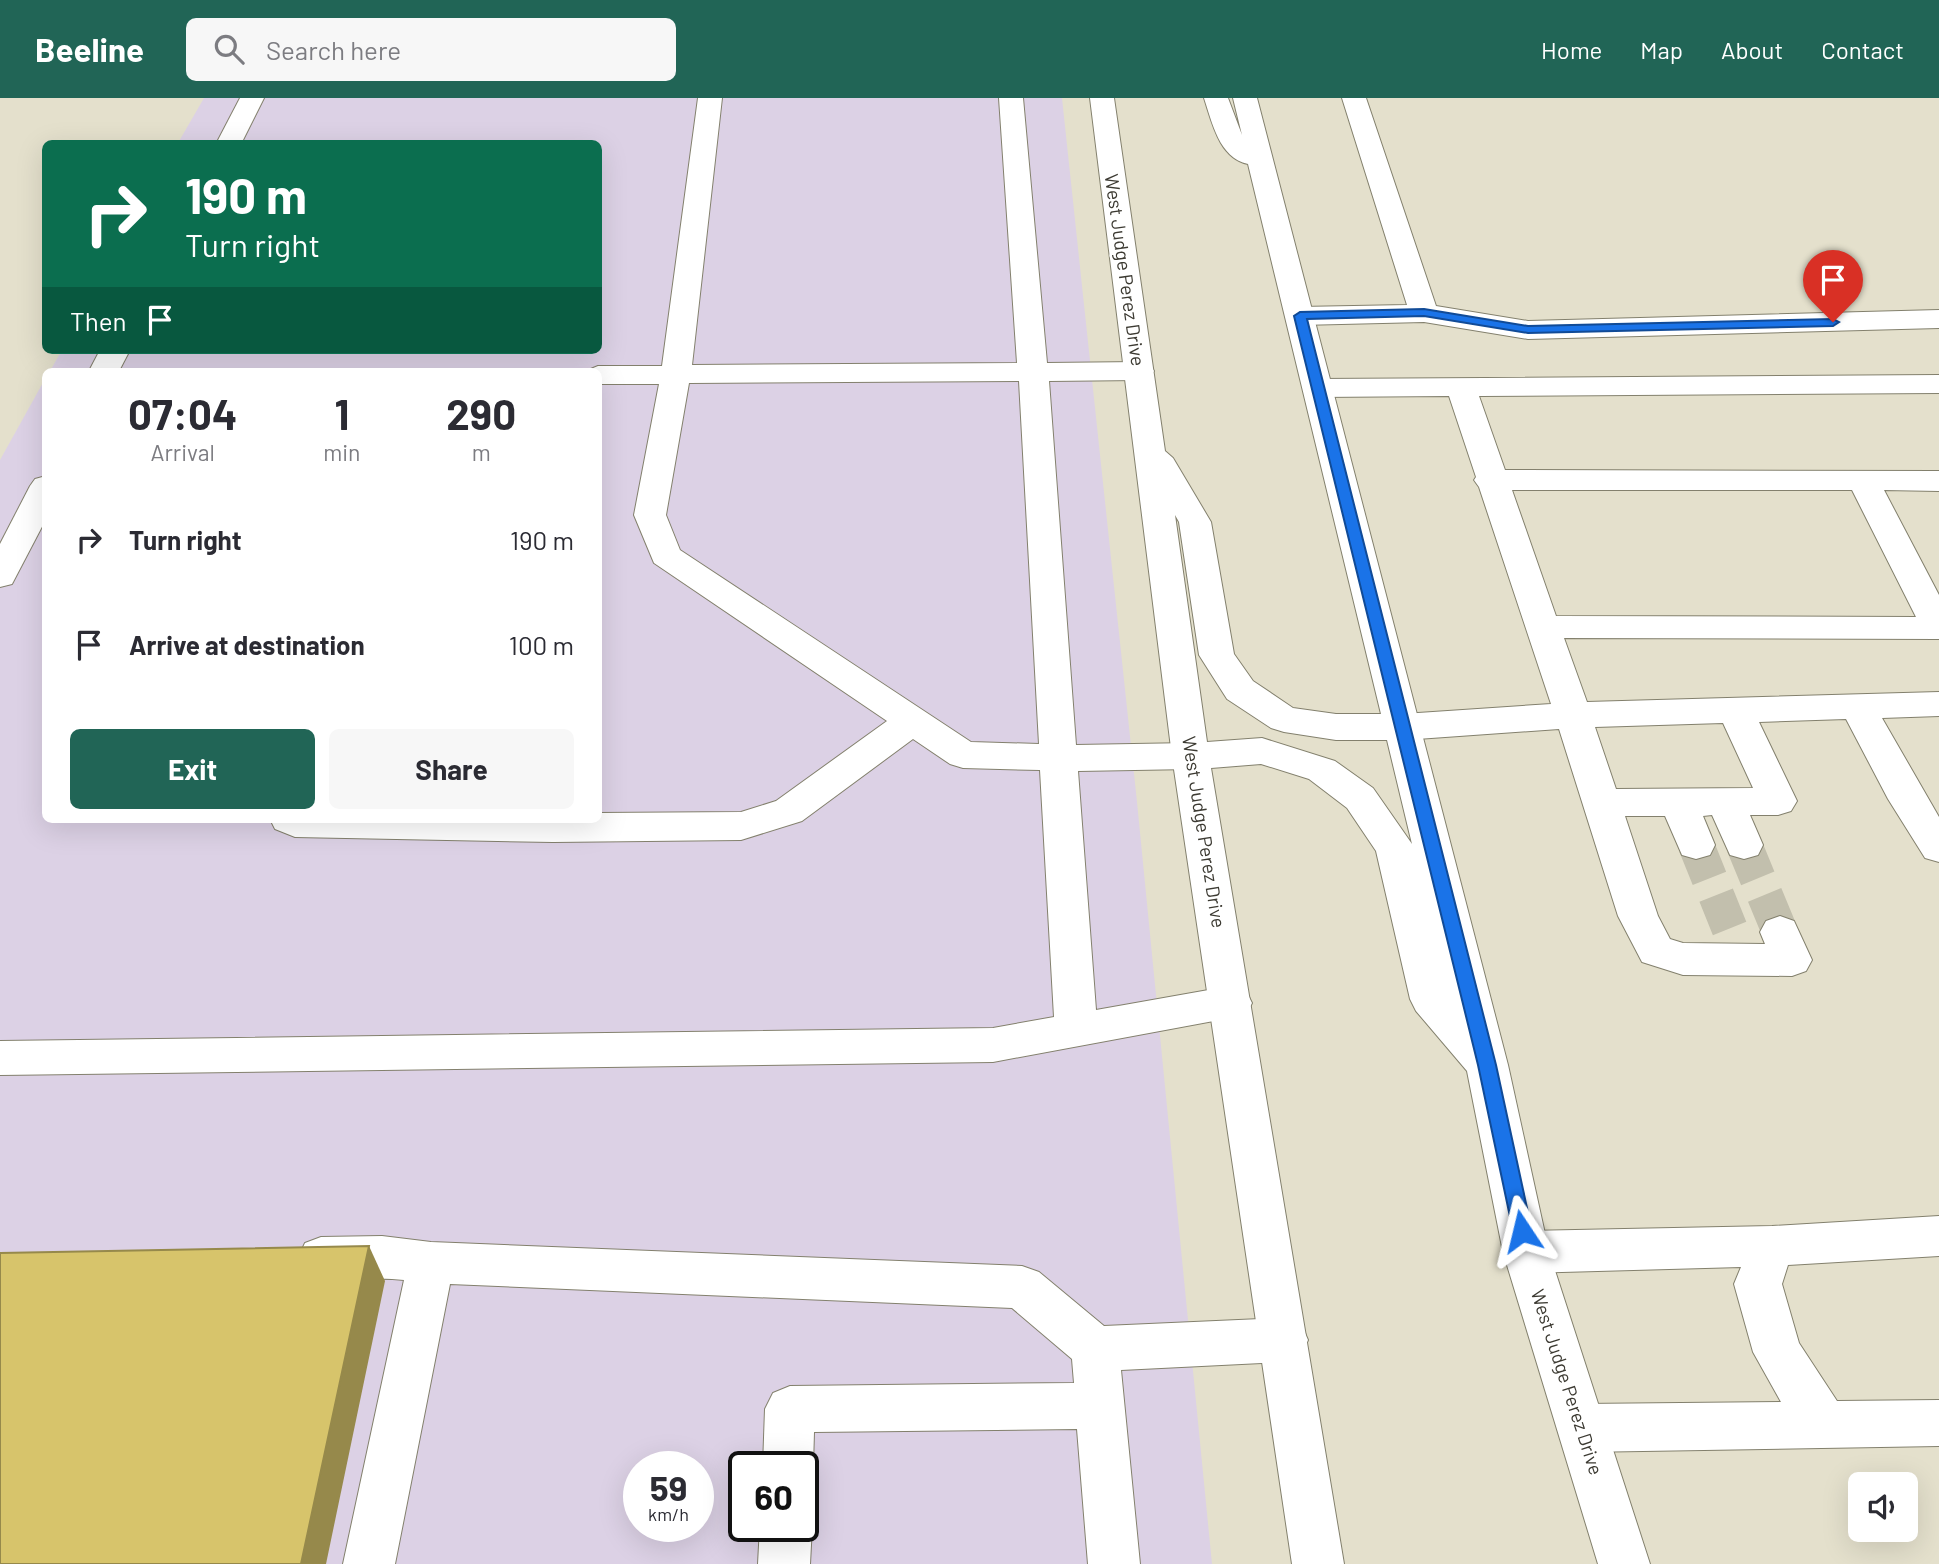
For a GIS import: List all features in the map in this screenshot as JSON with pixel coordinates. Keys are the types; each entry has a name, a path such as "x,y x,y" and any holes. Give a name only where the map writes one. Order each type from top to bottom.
{"main road":[{"path":"230,140 253,98"},
{"path":"710,98 676,376 650,516 666,556 963,755 1058,758 1191,756 1262,751 1322,770 1360,798 1395,848 1431,999 1487,1065"},
{"path":"1011,98 1033,372 1076,1030"},
{"name":"West Judge Perez Drive","path":"1102,98 1191,756 1318,1564"},
{"path":"1216,98 1230,138 1262,170"},
{"name":"West Judge Perez Drive","path":"1245,98 1487,1065 1526,1252 1624,1564"},
{"path":"1354,98 1424,313"},
{"path":"1300,316 1424,313 1528,330 1939,319"},
{"path":"602,375 1139,371"},
{"path":"1318,388 1939,384"},
{"path":"1461,387 1490,480 1573,715 1638,916 1656,951 1683,959 1735,946 1791,960 1780,932"},
{"path":"1149,444 1195,522 1217,655 1240,690 1284,719 1336,727 1403,727 1573,715 1939,704"},
{"path":"1490,480 1939,481"},
{"path":"1543,626 1938,627 1863,481"},
{"path":"0,576 42,494"},
{"path":"1857,705 1907,799 1939,848"},
{"path":"1601,803 1778,801 1735,709"},
{"path":"295,823 553,828 741,826 789,811 912,721"},
{"path":"1678,802 1696,845"},
{"path":"1725,802 1744,845"},
{"path":"0,1058 993,1045 1231,1003"},
{"path":"1526,1252 1772,1247 1939,1236"},
{"path":"1772,1247 1758,1284 1777,1352 1825,1426"},
{"path":"273,1259 382,1257 431,1263 1022,1287 1095,1349 1284,1340"},
{"path":"369,1564 431,1263"},
{"path":"1095,1349 1114,1564"},
{"path":"789,1451 790,1409 1100,1406"},
{"path":"1582,1428 1939,1423"},
{"path":"784,1564 785,1542"}],"shaded area":[{"path":"204,98 1062,98 1137,802 1212,1564 0,1564 0,460 42,384 42,823 602,823 602,368 52,368 60,354 602,354 602,140 180,140"}],"building":[{"path":"369,1246 301,1564 0,1564 0,1253"}],"tunnel":[{"path":"1696,845 1731,932"},
{"path":"1744,845 1780,932"}],"route":[{"path":"1522,1231 1487,1065 1300,316 1424,313 1528,330 1833,322"}]}
